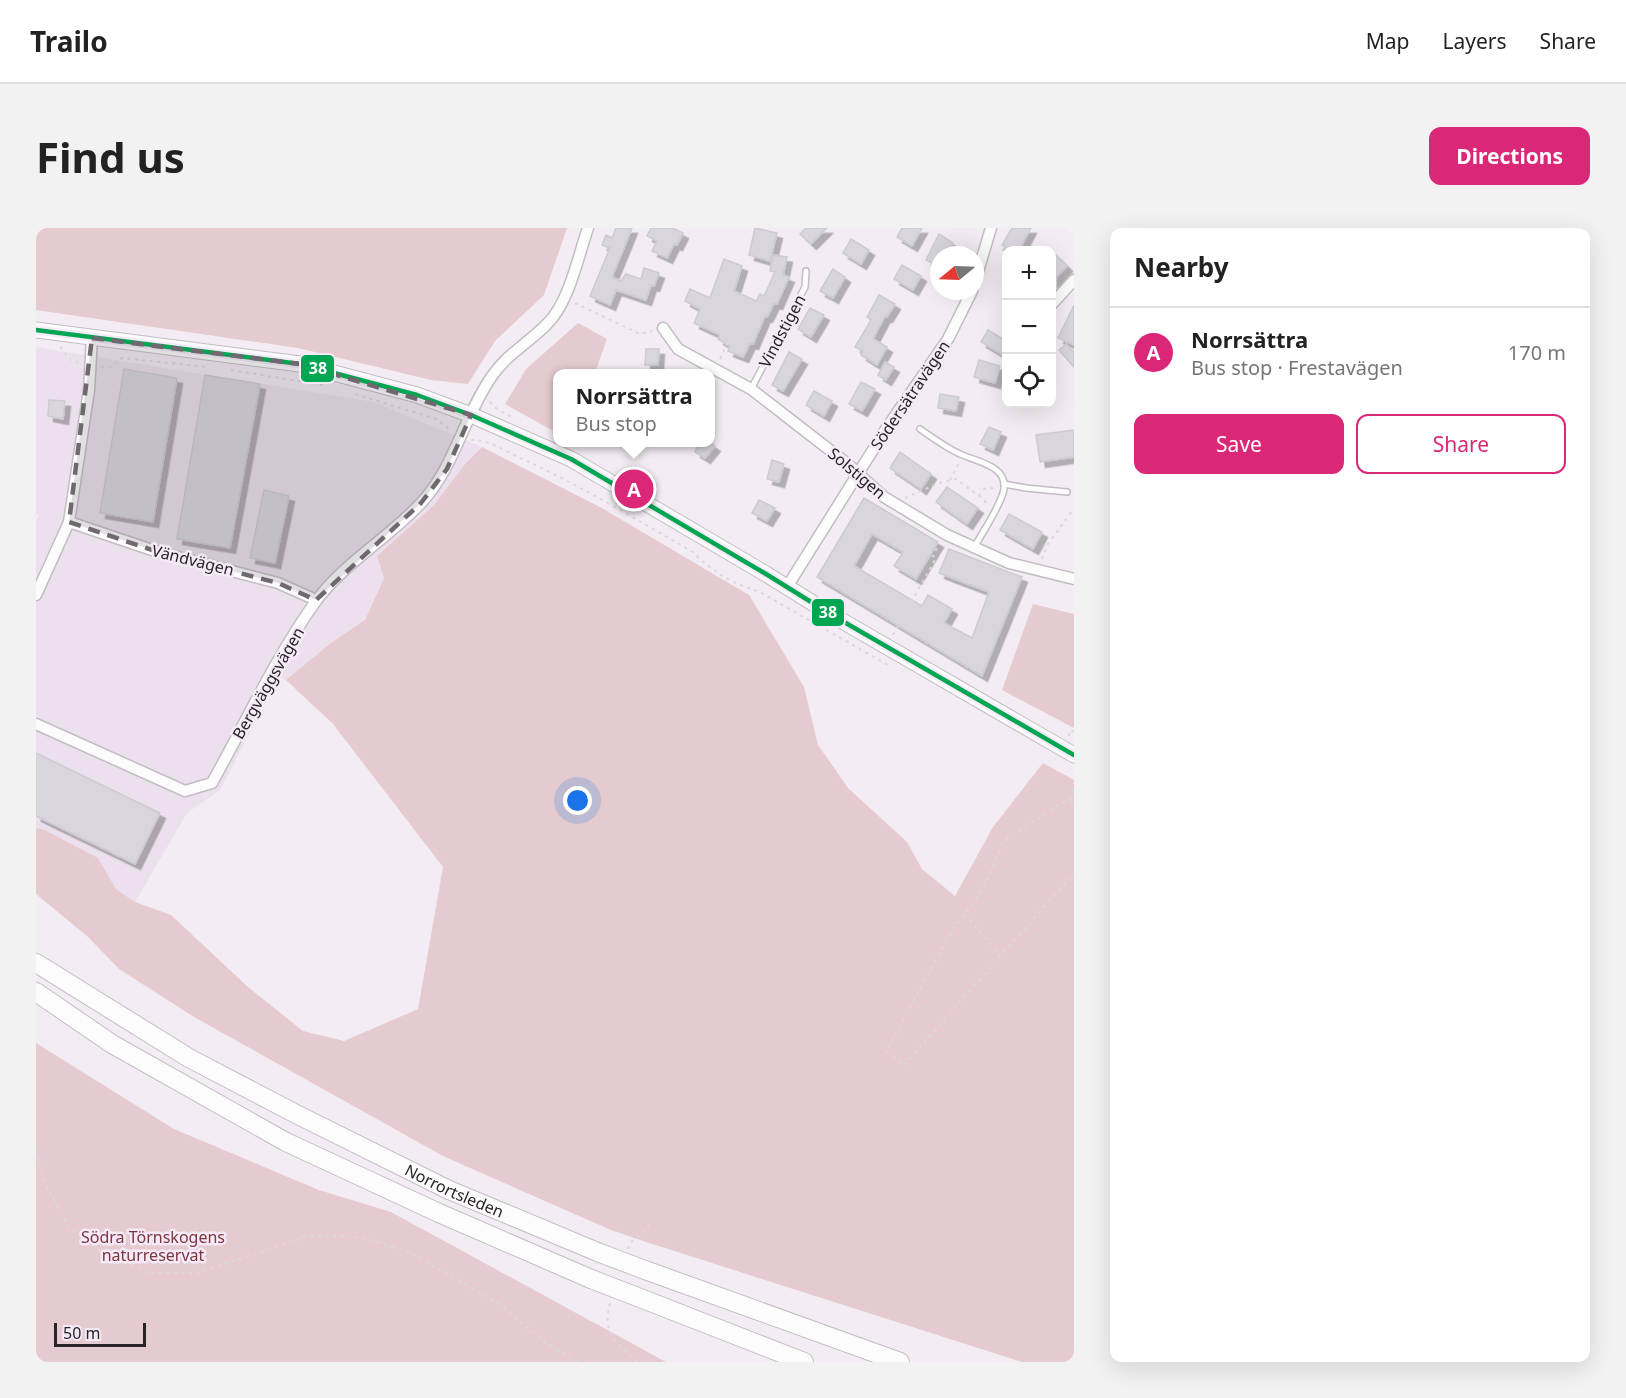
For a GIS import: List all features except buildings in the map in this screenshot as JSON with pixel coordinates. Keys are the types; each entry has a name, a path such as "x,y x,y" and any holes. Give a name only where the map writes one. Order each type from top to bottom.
{"highway":[{"name":"Norrortsleden","path":"36,963 189,1058 449,1191 600,1253 900,1362"},
{"name":"Norrortsleden","path":"36,992 112,1044 286,1142 439,1214 591,1279 804,1362"}],"street":[{"name":"Bergväggsvägen","path":"36,724 185,791 212,783 265,682 316,600 352,562 422,503 447,469 491,377 512,353 548,324 560,308 588,228"},
{"path":"983,246 987,230"},
{"path":"1056,300 1072,285"},
{"name":"Södersätravägen","path":"787,587 886,429 948,339 968,300"},
{"name":"Solstigen","path":"663,328 678,349 751,389 894,503 947,535 1009,563 1074,579"},
{"path":"36,330 300,364 417,394 471,415 571,459 832,615 1074,755"},
{"path":"36,595 69,522 89,390 92,338"},
{"name":"Vändvägen","path":"69,522 158,552 278,583 316,600"}],"lane":[{"name":"Vindstigen","path":"751,389 805,287 806,271"},
{"path":"920,429 959,454 992,466 1000,473 1004,485 1003,494 974,548"},
{"path":"1004,485 1067,492"}],"path":[{"path":"564,298 640,334 663,328"},
{"path":"715,369 733,331"},
{"path":"91,365 109,368 122,358 213,368"},
{"path":"224,369 333,387"},
{"path":"356,394 435,420 449,428 459,441 478,440 563,477 693,552 704,564 744,588 758,591 894,668"},
{"path":"483,394 496,408 519,420"},
{"path":"950,481 958,466"},
{"path":"894,503 939,483 956,479 995,509"},
{"path":"979,496 984,489 1004,485"},
{"path":"1033,569 1036,558 1043,559 1048,544 1074,511"},
{"path":"892,636 936,558 933,556 942,539"},
{"path":"1074,732 1070,730 1068,735 1074,738"},
{"path":"1074,790 1070,798 1005,842 982,891 953,929 886,1051 904,1065 1074,873"},
{"path":"1070,798 1074,806"},
{"path":"965,914 1000,956"},
{"path":"36,1149 43,1180 69,1227 100,1251 148,1273 196,1272 309,1236 362,1237 413,1254 498,1303 548,1344 578,1362"}],"highlighted area":[{"path":"92,338 300,364 471,415 447,469 421,503 316,600 278,583 158,552 69,522"}],"shaded area":[{"path":"36,347 374,402 482,447 465,464 434,505 378,556 384,577 365,620 332,642 286,680 279,677 220,790 187,813 135,902 116,889 98,858 45,830 36,828 36,521 39,515 36,514"}],"green space":[{"path":"36,228 567,228 544,295 495,341 468,384 431,380 298,348 36,310"},
{"path":"578,323 607,339 596,369 553,369 553,431 505,404 526,369"},
{"path":"482,447 600,507 749,595 804,687 818,745 848,788 907,842 922,869 955,896 993,827 1043,763 1074,780 1074,1362 1022,1362 643,1241 611,1230 443,1156 194,1017 119,969 88,937 36,894 36,828 45,830 98,858 116,889 135,902 171,915 248,987 303,1031 344,1041 418,1009 443,867 333,724 286,680 332,642 365,620 384,578 377,556 434,505 465,464"},
{"path":"1033,604 1074,614 1074,728 1002,690"},
{"name":"Södra Törnskogens naturreservat","path":"36,1043 174,1129 319,1190 391,1212 666,1362 36,1362"}],"transit line":[{"name":"38","path":"36,330 300,364 417,395 471,415 571,459 832,615 1074,755"}],"place":[{"name":"Norrsättra","path":"634,489"}]}
